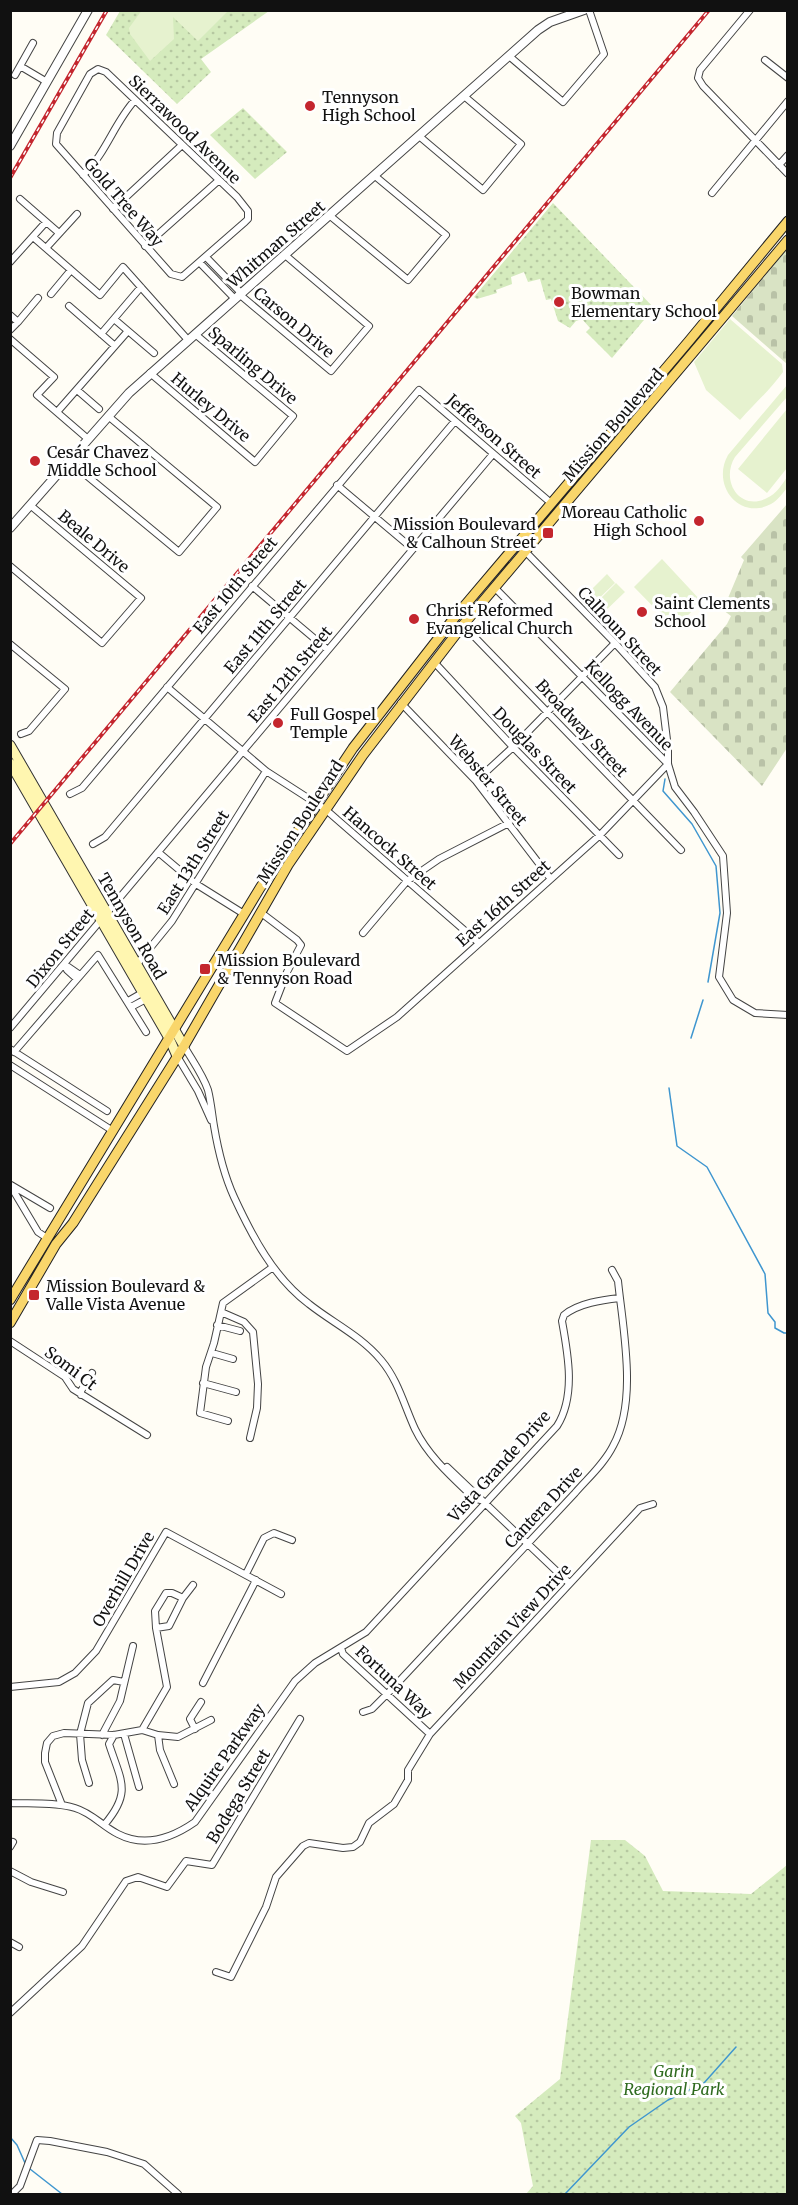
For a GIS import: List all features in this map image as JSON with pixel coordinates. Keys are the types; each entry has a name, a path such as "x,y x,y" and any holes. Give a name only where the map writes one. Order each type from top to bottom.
{"main road":[{"name":"Mission Boulevard","path":"10,1300 244,915 354,746 414,668 517,543 788,222"},
{"name":"Mission Boulevard","path":"10,1323 56,1244 73,1222 184,1046 260,912 325,809 401,703 788,240"},
{"path":"698,349 708,325 708,319"},
{"path":"580,469 589,477"},
{"name":"Tennyson Road","path":"10,745 184,1046"},
{"name":"Tennyson Road","path":"10,763 169,1038 177,1056"}],"street":[{"path":"10,146 88,10"},
{"name":"Whitman Street","path":"10,528 108,416 150,373 543,26 584,10"},
{"path":"509,56 563,102 604,54 589,10"},
{"path":"750,10 700,70 699,82 788,174"},
{"path":"15,75 33,43"},
{"path":"765,60 788,78"},
{"path":"20,66 47,82"},
{"name":"Sierrawood Avenue","path":"55,140 90,74 98,69 106,72 246,208 249,215 245,222 206,257"},
{"path":"419,136 483,190 521,144 464,96"},
{"path":"83,175 96,162 124,113 135,100"},
{"path":"712,193 788,101"},
{"name":"Gold Tree Way","path":"55,140 57,146 171,274 177,278 185,276 200,263"},
{"path":"113,209 182,145"},
{"path":"779,165 788,155"},
{"path":"329,215 408,280 446,235 375,176"},
{"path":"146,246 218,181"},
{"path":"20,199 59,233"},
{"path":"46,248 77,214"},
{"path":"10,262 46,222"},
{"path":"33,237 100,295 123,267 188,340"},
{"name":"Carson Drive","path":"200,263 331,371 369,326 285,255"},
{"path":"200,263 206,257"},
{"name":"Carson Drive","path":"206,257 238,295"},
{"path":"51,294 71,270"},
{"path":"101,334 141,288"},
{"path":"10,330 38,298"},
{"path":"69,306 115,346"},
{"path":"10,315 18,322"},
{"path":"114,319 154,353"},
{"path":"57,412 128,331"},
{"name":"Sparling Drive","path":"195,334 293,416 255,462"},
{"path":"10,339 54,376 38,395 88,439"},
{"name":"Hurley Drive","path":"150,373 255,462"},
{"path":"77,390 99,409"},
{"name":"Jefferson Street","path":"419,390 551,503"},
{"name":"East 10th Street","path":"70,794 82,788 337,484 419,390"},
{"path":"69,460 179,552 217,507 108,416"},
{"name":"East 11th Street","path":"93,844 105,837 455,421"},
{"name":"East 12th Street","path":"107,912 493,454"},
{"path":"337,484 413,549"},
{"name":"Beale Drive","path":"10,566 102,643 141,598 30,506"},
{"name":"Calhoun Street","path":"517,543 656,687 668,748 668,764 675,787 723,856 727,913 719,977 733,1000 755,1013 788,1015"},
{"path":"252,586 328,650"},
{"name":"Kellogg Avenue","path":"495,588 668,764"},
{"name":"Broadway Street","path":"464,625 681,850"},
{"path":"476,781 513,747 615,643"},
{"path":"10,644 64,689 29,731 21,734"},
{"name":"Douglas Street","path":"434,662 513,747 620,855"},
{"name":"Hancock Street","path":"167,687 266,771 325,809 479,944"},
{"name":"Webster Street","path":"401,703 476,781 550,878"},
{"name":"East 16th Street","path":"260,912 301,945 275,1003 346,1051 397,1017 479,944 600,835 631,800 668,764"},
{"name":"East 13th Street","path":"137,964 168,927 266,771"},
{"path":"363,933 407,881 439,859 509,823"},
{"path":"158,852 196,884 244,915"},
{"name":"Dixon Street","path":"10,1028 107,912"},
{"path":"107,1111 13,1051 98,955 146,1032"},
{"path":"64,964 67,970 78,977"},
{"path":"130,1004 144,996"},
{"name":"Tennyson Road","path":"184,1046 206,1085 225,1173 234,1198 273,1267 307,1303 366,1344 380,1358 398,1384 416,1430 430,1453 476,1493 482,1502 569,1583"},
{"name":"Tennyson Road","path":"177,1056 198,1091 214,1126"},
{"path":"10,1065 113,1131"},
{"path":"47,1238 38,1232 10,1185 50,1208"},
{"path":"228,1420 200,1413 206,1367 212,1353 221,1312 226,1299 273,1267"},
{"name":"Cantera Drive","path":"363,1712 372,1709 387,1695 598,1467 614,1445 625,1407 626,1369 618,1281 612,1270"},
{"name":"Vista Grande Drive","path":"341,1648 366,1632 482,1502 556,1427 566,1409 568,1381 562,1321 564,1315 575,1308 602,1300 620,1298"},
{"path":"221,1312 249,1325 253,1332 258,1384 257,1408 250,1438"},
{"path":"218,1325 240,1331"},
{"name":"Somi Ct","path":"10,1341 65,1377 73,1389 81,1395 147,1435"},
{"path":"212,1353 233,1359"},
{"path":"81,1395 92,1373"},
{"path":"203,1383 236,1392"},
{"name":"Mountain View Drive","path":"216,1972 231,1977 266,1907 276,1876 303,1846 316,1843 343,1848 353,1847 360,1842 369,1823 394,1804 408,1780 408,1770 430,1734 640,1508 653,1504"},
{"name":"Overhill Drive","path":"10,1687 59,1682 75,1673 96,1651 166,1532 281,1594"},
{"path":"246,1574 264,1538 274,1533 292,1540"},
{"path":"203,1683 256,1580"},
{"path":"156,1628 169,1626 183,1598 193,1585"},
{"path":"142,1730 167,1688 155,1611 166,1593 183,1598"},
{"path":"102,1735 120,1701 133,1646"},
{"name":"Fortuna Way","path":"341,1648 343,1654 430,1734"},
{"name":"Alquire Parkway","path":"10,1803 62,1805 87,1813 119,1835 148,1841 173,1836 195,1822 295,1681 315,1663 341,1648"},
{"path":"89,1783 82,1760 80,1734 88,1703 113,1680 124,1682"},
{"path":"195,1729 190,1719 201,1702"},
{"name":"Bodega Street","path":"10,2013 82,1946 126,1881 138,1876 167,1887 186,1861 212,1865 300,1719"},
{"path":"62,1805 45,1761 47,1743 53,1736 64,1733 114,1735 142,1730 158,1735 178,1737 210,1720"},
{"path":"124,1734 139,1787"},
{"path":"105,1824 119,1808 123,1785 109,1744 114,1735"},
{"path":"158,1735 160,1750 174,1784"},
{"path":"10,1871 31,1882 63,1892"},
{"path":"10,1942 19,1947"},
{"path":"12,2194 20,2186 37,2140 50,2140 107,2152 144,2164 178,2194"}],"green space":[{"path":"142,10 228,11 198,41 173,17 174,39 150,61 130,34 129,28"},
{"path":"120,11 269,11 201,59 211,72 177,104 106,35"},
{"path":"243,108 287,152 255,179 210,135"},
{"path":"553,203 654,308 612,358 586,332 590,328 582,319 576,321 570,328 558,321 551,299 546,300 540,279 528,282 524,272 511,277 512,284 496,290 497,293 477,299 474,297"},
{"path":"787,249 787,364 732,316"},
{"path":"730,319 782,364 783,372 740,420 706,390 694,362"},
{"path":"787,385 787,397 735,457 730,476 735,492 748,501 767,498 787,477 787,488 771,504 759,508 748,508 731,497 723,478 724,466 728,455"},
{"path":"787,409 787,468 767,493 738,469"},
{"path":"787,504 787,748 762,786 670,692 727,624 731,616 723,610 744,560 741,557"},
{"path":"662,559 702,602 674,628 634,587"},
{"path":"607,574 615,583 590,607 582,599"},
{"path":"616,583 625,592 599,617 591,608"},
{"name":"Garin Regional Park","path":"591,1840 625,1840 645,1856 663,1891 751,1894 787,1865 787,2194 526,2194 533,2186 521,2123 515,2116 560,2079"}],"waterway":[{"path":"665,779 663,791 692,824 716,866 720,913 708,982"},
{"path":"691,1038 703,1000"},
{"path":"669,1088 677,1146 707,1167 765,1274 768,1313 775,1322 775,1328 788,1333"},
{"path":"565,2194 629,2127 668,2100 704,2083 736,2047"},
{"path":"10,2137 17,2145 25,2163"},
{"path":"30,2169 62,2194"}],"railway":[{"path":"10,178 107,10"},
{"path":"10,844 709,10"}],"place":[{"name":"Tennyson High School","path":"310,106"},
{"name":"Bowman Elementary School","path":"559,302"},
{"name":"Cesár Chavez Middle School","path":"35,461"},
{"name":"Moreau Catholic High School","path":"699,521"},
{"name":"Mission Boulevard & Calhoun Street","path":"548,533"},
{"name":"Saint Clements School","path":"642,612"},
{"name":"Christ Reformed Evangelical Church","path":"414,619"},
{"name":"Full Gospel Temple","path":"278,723"},
{"name":"Mission Boulevard & Tennyson Road","path":"205,969"},
{"name":"Mission Boulevard & Valle Vista Avenue","path":"34,1295"}]}
